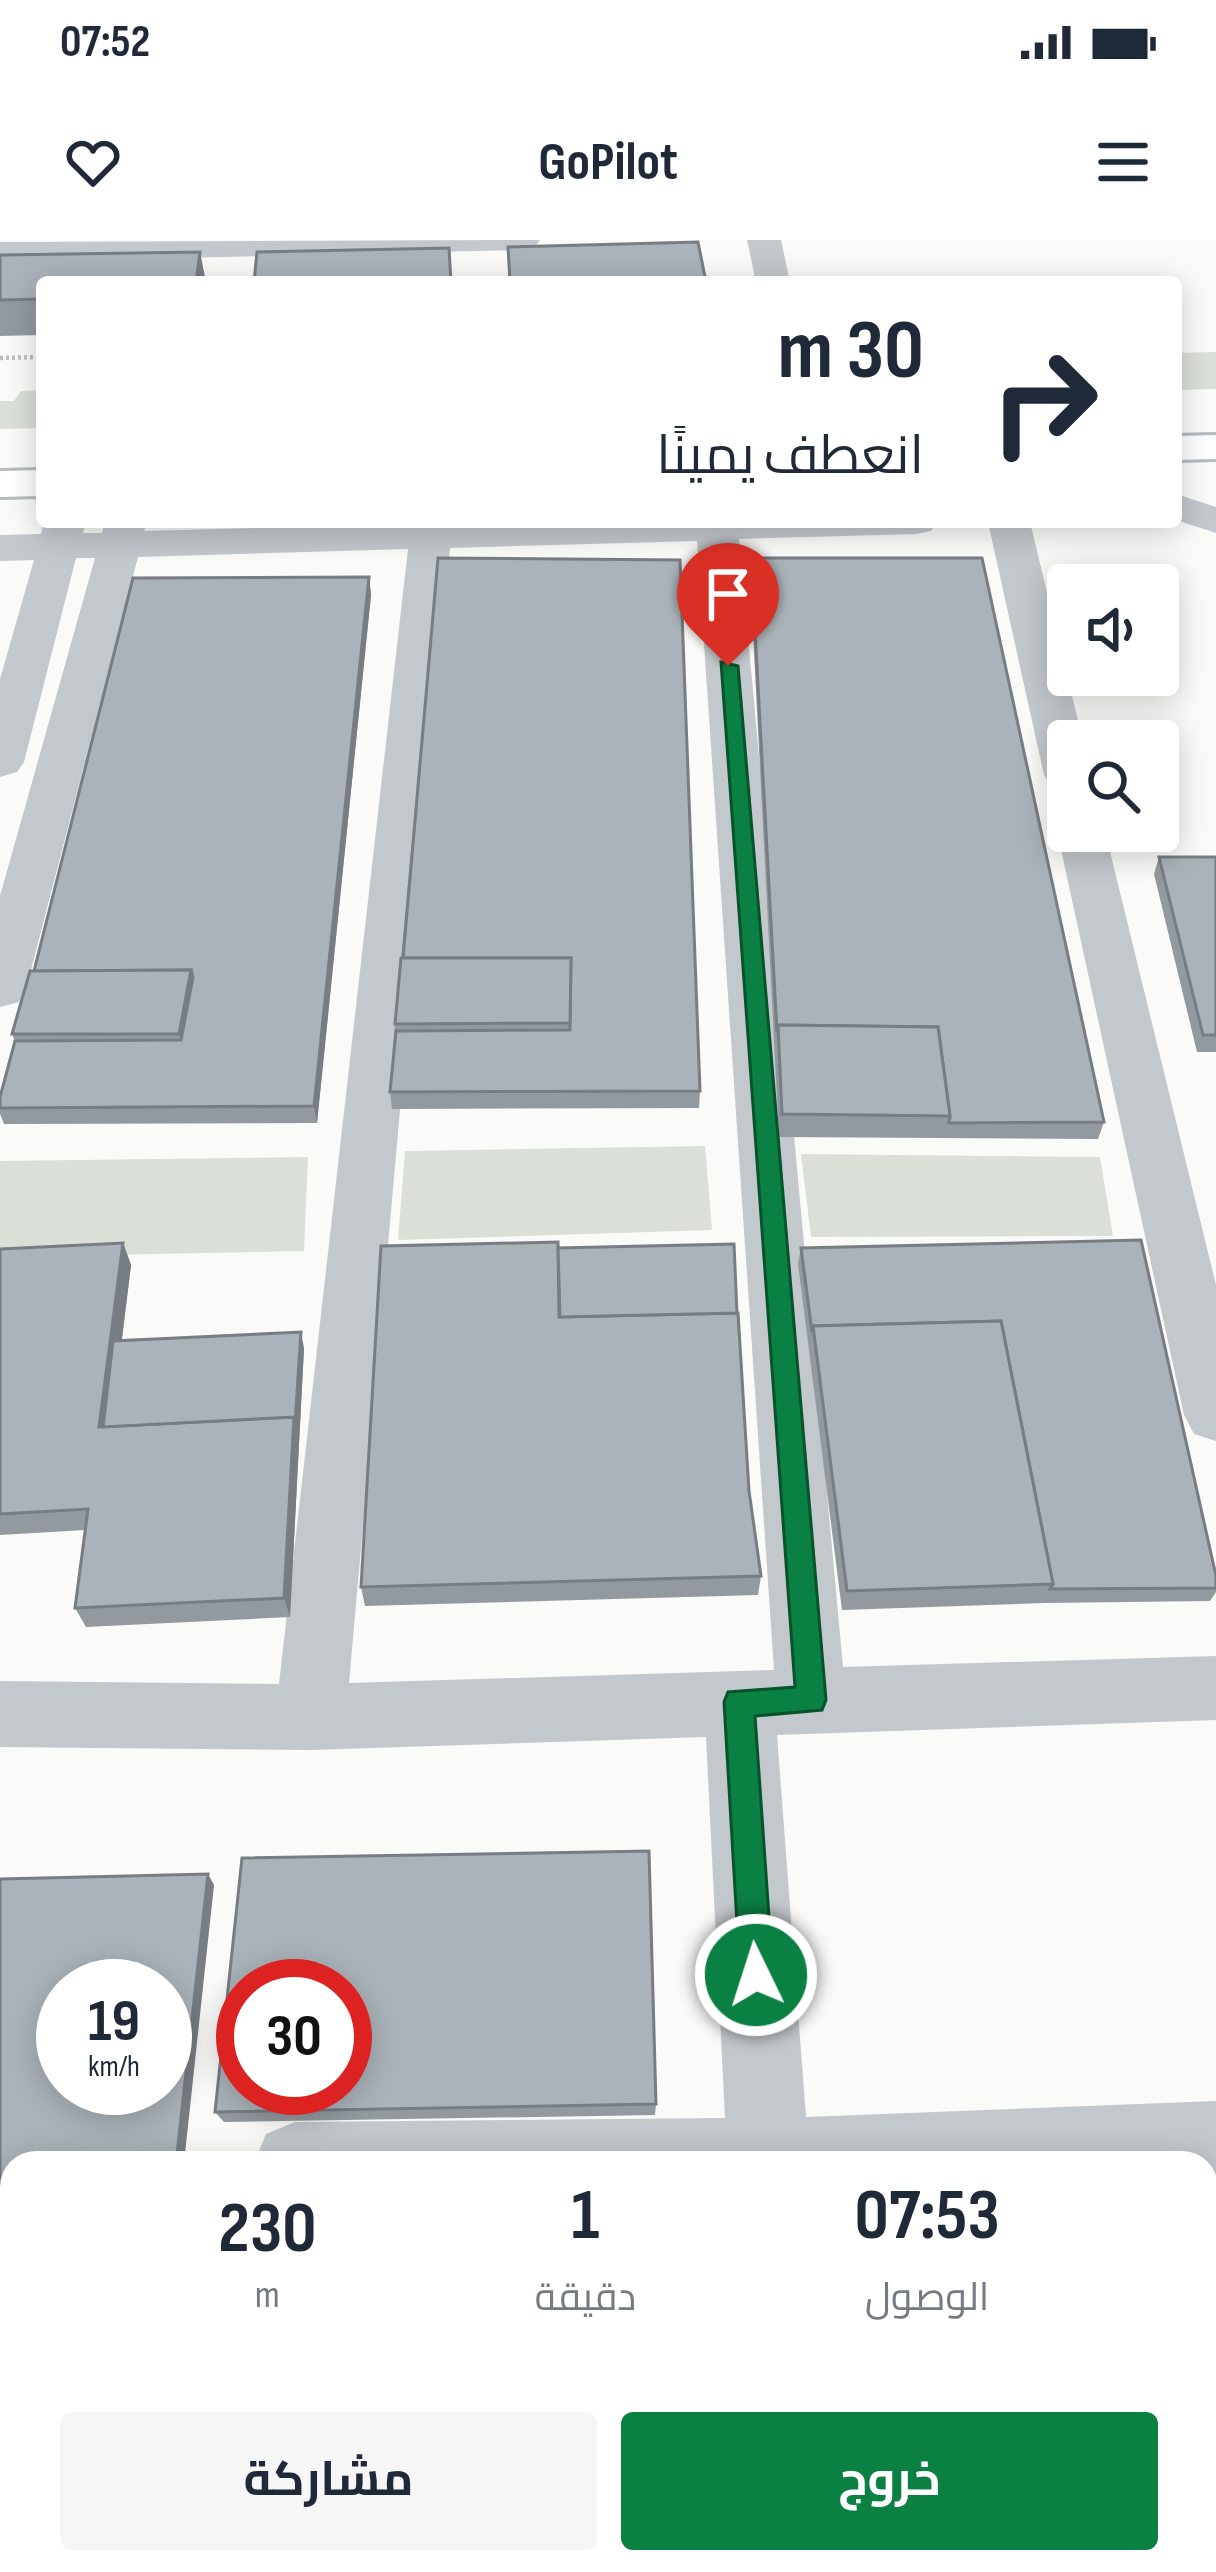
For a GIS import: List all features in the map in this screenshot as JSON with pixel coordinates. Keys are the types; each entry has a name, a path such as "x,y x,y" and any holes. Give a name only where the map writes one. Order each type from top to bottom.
{"main road":[{"path":"1182,416 1216,414"},
{"path":"1182,448 1216,447"},
{"path":"0,449 36,448"},
{"path":"0,484 36,483"}],"street":[{"path":"0,252 523,240"},
{"path":"1182,508 1216,521"},
{"path":"0,548 62,534 123,532 430,538 651,528"},
{"path":"717,528 775,1701 815,2151"},
{"path":"1011,528 1055,720"},
{"path":"0,989 123,532"},
{"path":"0,762 62,534"},
{"path":"311,1717 430,538"},
{"path":"1086,852 1216,1415"},
{"path":"0,1714 311,1717 1216,1688"},
{"path":"1004,2151 1216,2142"}],"path":[{"path":"0,358 36,357"}],"shaded area":[{"path":"1216,352 1216,389 1182,390 1182,353"},
{"path":"36,390 36,428 0,429 0,401 14,401 21,391"},
{"path":"705,1146 712,1230 398,1240 405,1151"},
{"path":"801,1154 1100,1157 1113,1236 811,1237"},
{"path":"308,1157 304,1251 0,1257 0,1161"}],"building":[{"path":"698,242 705,276 510,276 508,247"},
{"path":"449,248 451,276 255,276 257,252"},
{"path":"200,252 197,276 36,276 36,299 0,300 0,255"},
{"path":"438,558 680,560 700,1091 390,1092 396,1031 570,1030 571,958 403,958"},
{"path":"751,558 982,558 1104,1122 949,1123 938,1027 778,1025 777,1032"},
{"path":"369,577 314,1106 0,1108 15,1041 181,1040 191,970 34,971 133,578"},
{"path":"1159,857 1216,857 1216,1035 1203,1035"},
{"path":"401,958 571,958 570,1023 395,1024"},
{"path":"191,970 179,1034 12,1034 30,971"},
{"path":"778,1025 938,1027 950,1116 782,1114"},
{"path":"1141,1240 1216,1588 1050,1589 1053,1584 1001,1321 813,1326 812,1332 801,1248"},
{"path":"558,1242 559,1317 738,1313 749,1491 761,1576 361,1587 381,1246"},
{"path":"123,1243 99,1427 294,1417 284,1598 75,1608 88,1509 0,1514 0,1249"},
{"path":"734,1244 737,1313 560,1317 558,1248"},
{"path":"1001,1321 1053,1584 847,1591 813,1326"},
{"path":"301,1332 295,1423 294,1417 103,1427 113,1341"},
{"path":"649,1851 656,2104 372,2109 372,1959 231,1959 242,1858"},
{"path":"208,1874 192,2018 192,1959 36,1959 36,2115 181,2115 177,2151 0,2151 0,1879"}],"route":[{"path":"728,666 811,1700 739,1702 756,1975"}]}
